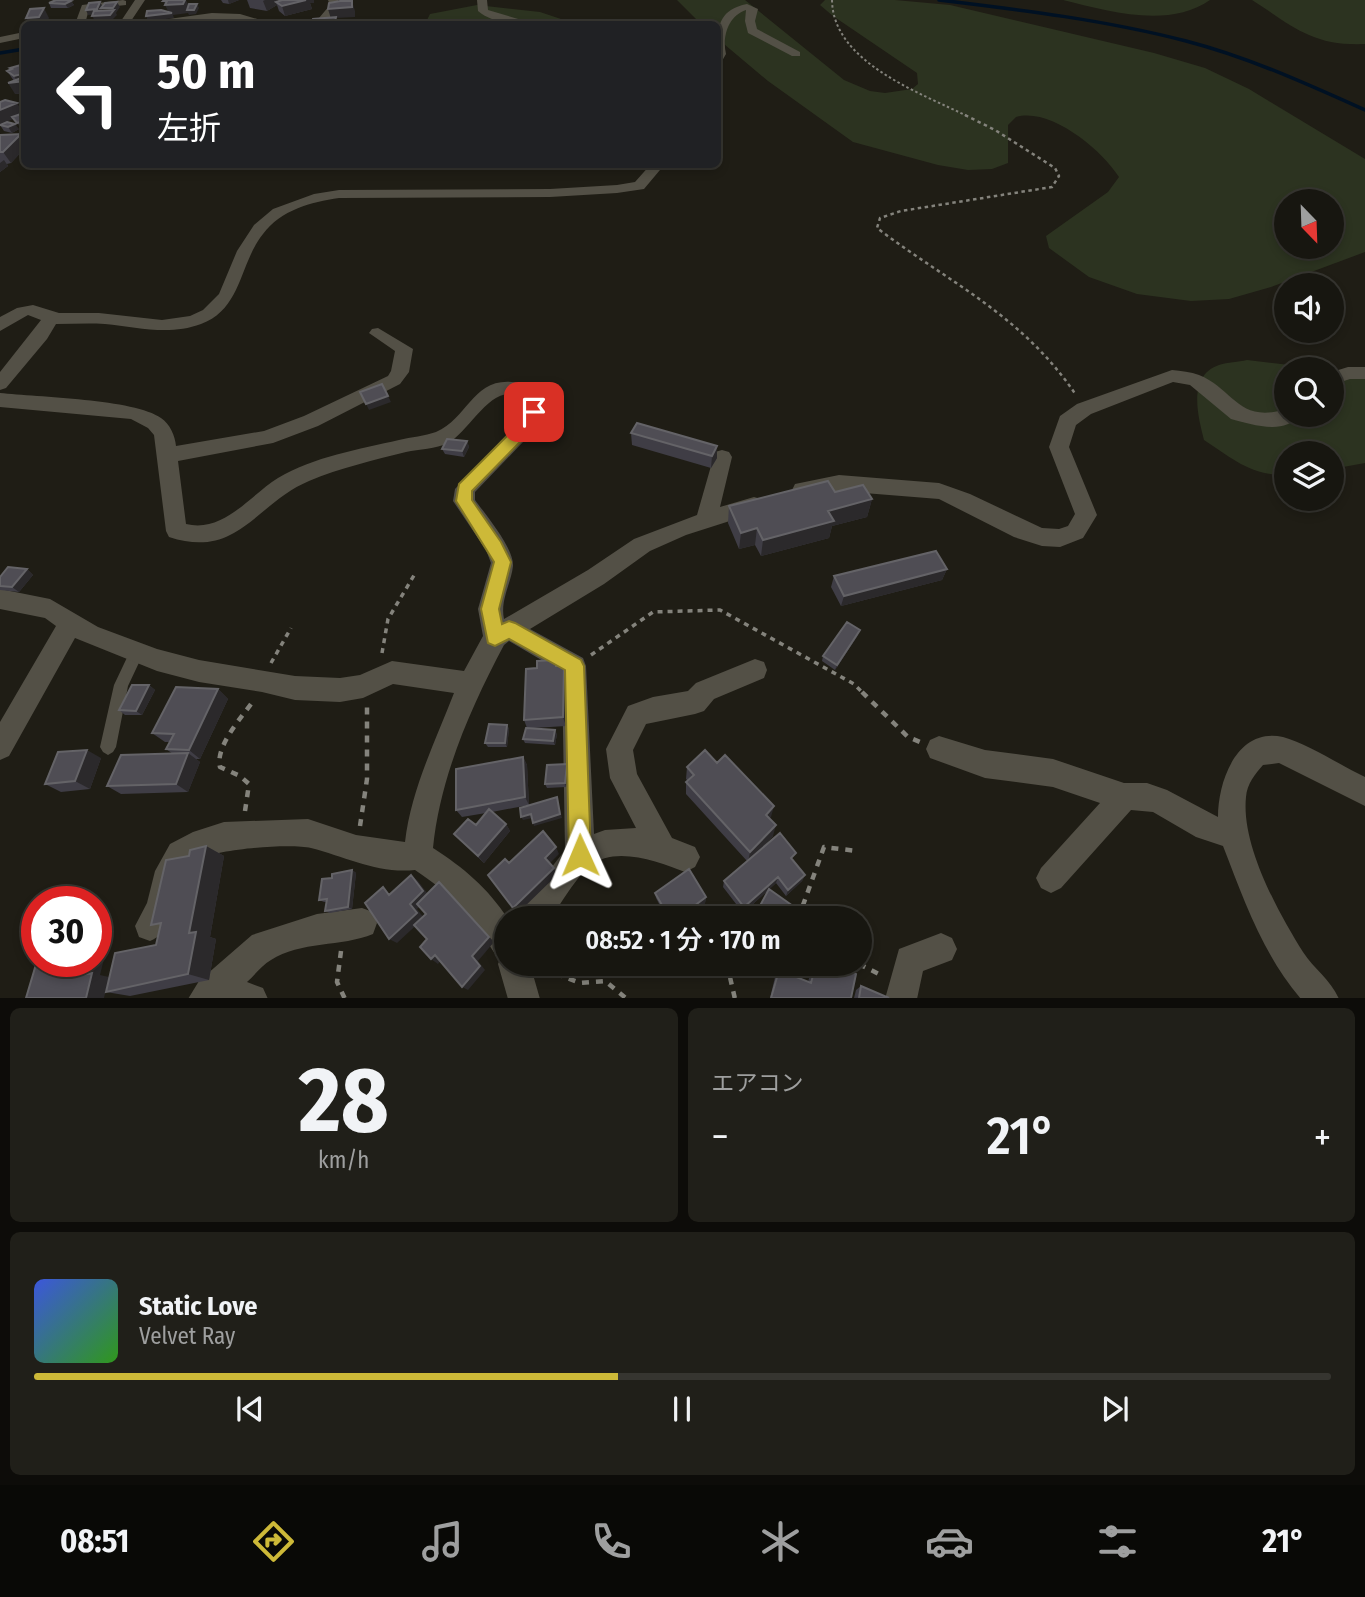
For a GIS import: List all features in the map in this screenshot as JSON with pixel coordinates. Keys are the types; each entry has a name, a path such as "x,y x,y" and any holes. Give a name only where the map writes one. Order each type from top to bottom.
{"street":[{"path":"126,21 140,0"},
{"path":"324,18 335,5 333,0"},
{"path":"482,0 483,11 492,16 516,21"},
{"path":"73,2 85,7 122,3"},
{"path":"170,21 229,6"},
{"path":"721,35 729,14 747,6 753,9 750,21 752,31 796,54"},
{"path":"81,21 85,7"},
{"path":"196,16 227,16 253,21"},
{"path":"0,40 21,36"},
{"path":"0,326 11,316 31,310 37,310 50,319 107,319 155,327 195,320 221,305 251,239 263,224 287,207 321,196 550,193 617,189 639,186 655,168"},
{"path":"0,384 50,319"},
{"path":"168,456 266,438 311,421 394,380 400,372 404,349 378,333"},
{"path":"1344,374 1365,373"},
{"path":"418,855 422,818 470,684 502,633 596,577 642,545 707,519 778,497 822,485 843,483 863,487 946,492 1033,535 1063,539 1075,535 1082,528 1086,514 1059,447 1067,421 1084,409 1171,376 1195,380 1238,414 1274,421"},
{"path":"0,400 134,412 163,429 177,531 190,537 207,536 229,528 295,478 330,465 452,433 488,393 503,387 513,387 528,393 534,401 534,412 516,436 465,489 464,501 502,562 490,609 502,633 574,666 580,855"},
{"path":"707,519 722,457"},
{"path":"0,599 50,609 90,635 137,653 199,671 295,688 340,690 363,686 392,672 470,684"},
{"path":"0,747 71,623"},
{"path":"541,906 580,855 605,844 645,842 673,853 624,778 620,749 638,715 653,709 695,702 705,691 755,670"},
{"path":"939,748 985,764 1053,773 1124,797 1140,793 1158,799 1206,827 1233,835"},
{"path":"1322,998 1293,965 1263,910 1233,835 1232,796 1242,767 1256,752 1281,750 1365,792"},
{"path":"1051,877 1124,797"},
{"path":"150,926 162,908 165,881 180,854 193,846 224,836 309,833 356,849 400,857 418,855 450,876 481,904 494,924"},
{"path":"207,995 263,946 317,929 354,924"},
{"path":"901,998 910,960 941,949"},
{"path":"207,995 241,998"}],"lane":[{"path":"108,747 121,685 137,653"}],"path":[{"path":"832,0 834,19 840,30 873,66 887,76 995,130 1055,168 1059,176 1052,187 1011,197 949,203 891,214 880,218 877,228 901,247 976,294 1023,330 1045,350 1064,373 1084,409"},
{"path":"392,672 382,655 388,619 416,572"},
{"path":"239,835 249,784 240,776 220,767 218,759 228,738 265,681 291,628"},
{"path":"356,849 367,779 368,711 363,686"},
{"path":"803,906 824,847 857,851"},
{"path":"344,998 336,979 354,924"},
{"path":"519,983 546,970 580,983 605,981 626,998"},
{"path":"730,976 735,998"}],"green space":[{"path":"677,0 745,0 844,80 870,91 885,93 912,89 918,84 917,73 833,16 820,5 825,0 895,0 950,5 1154,53 1205,68 1249,89 1365,159 1365,252 1309,273 1274,273 1274,286 1229,299 1191,301 1137,294 1089,277 1049,248 1046,236 1108,192 1119,177 1100,154 1059,124 1044,118 1016,117 1008,125 1008,163 992,169 968,170 938,165 853,142 768,81 721,42 721,21 698,21"},
{"path":"1063,0 1210,0 1194,9 1157,16 1099,9"},
{"path":"1252,0 1365,0 1365,44 1331,42 1304,33"},
{"path":"477,5 540,12 567,21 428,21 430,14"},
{"path":"1247,360 1274,363 1274,427 1344,427 1344,374 1365,379 1365,463 1344,467 1344,441 1274,441 1274,474 1263,473 1243,465 1204,440 1199,420 1199,387 1209,370 1219,365"}],"building":[{"path":"56,0 71,1 65,4 49,3"},
{"path":"164,0 185,0 183,4 165,5 167,1"},
{"path":"306,0 282,6 276,2"},
{"path":"352,1 352,7 328,9 329,3"},
{"path":"100,2 97,9 86,10 89,3"},
{"path":"117,2 113,8 101,8 105,3"},
{"path":"189,4 197,4 194,10 187,10"},
{"path":"44,8 39,17 26,18 30,9"},
{"path":"114,10 110,15 92,16 94,11"},
{"path":"161,10 172,13 146,16 147,11"},
{"path":"336,17 335,21 313,19"},
{"path":"21,65 21,74 14,76 7,71 12,69 10,68"},
{"path":"5,100 17,103 0,110 0,102"},
{"path":"21,114 21,122 17,123 12,117"},
{"path":"7,122 15,124 8,127 0,125"},
{"path":"21,134 3,152 0,152 0,135"},
{"path":"382,384 388,396 366,404 360,392"},
{"path":"637,423 717,446 712,456 631,433"},
{"path":"447,439 467,441 462,451 442,449"},
{"path":"828,481 835,492 863,485 872,499 828,511 834,521 763,540 757,528 741,533 729,506"},
{"path":"936,551 947,569 844,596 834,576"},
{"path":"8,567 27,569 12,587 0,586 0,577"},
{"path":"847,622 860,630 837,665 823,656"},
{"path":"556,660 556,666 564,666 563,717 524,720 526,669 537,668 537,661"},
{"path":"132,685 149,685 136,711 119,710"},
{"path":"176,687 218,689 189,750 166,749 174,734 152,733"},
{"path":"489,724 507,725 505,743 485,743"},
{"path":"526,728 555,730 553,741 523,739"},
{"path":"87,750 75,781 45,784 58,752"},
{"path":"705,750 717,763 725,755 774,806 766,815 776,825 750,852 686,782 694,775 687,767"},
{"path":"188,753 176,784 107,786 121,755"},
{"path":"523,757 525,797 456,810 456,769"},
{"path":"567,764 565,783 545,784 547,765"},
{"path":"557,797 560,814 533,823 531,814 521,817 520,808"},
{"path":"489,809 506,824 478,856 454,834 468,819 476,825"},
{"path":"543,831 556,847 545,858 554,868 515,906 511,906 488,875 505,859 509,863"},
{"path":"780,833 796,853 791,858 805,875 788,890 778,877 745,906 724,881"},
{"path":"206,846 189,933 196,932 188,974 106,992 109,977 112,977 115,953 156,945 161,923 151,925 166,860 189,856 190,850"},
{"path":"689,869 706,897 694,906 662,906 655,893"},
{"path":"352,870 348,907 325,911 327,899 319,900 322,879"},
{"path":"411,875 423,891 410,904 417,913 389,939 365,903 383,887 389,895"},
{"path":"439,882 489,937 472,956 480,966 462,987 435,955 431,959 420,947 427,939 414,925 426,914 417,904"},
{"path":"769,889 793,906 760,906"},
{"path":"777,976 794,976 811,983 813,976 856,976 851,998 771,998"},
{"path":"32,977 91,977 86,998 26,998"},
{"path":"861,986 889,998 859,998"}],"waterway":[{"path":"939,0 1094,21 1186,41 1255,63 1365,110"},
{"path":"0,53 21,50"}],"route":[{"path":"534,412 516,436 465,489 464,501 502,562 490,609 495,637 509,629 574,666 580,855"}]}
